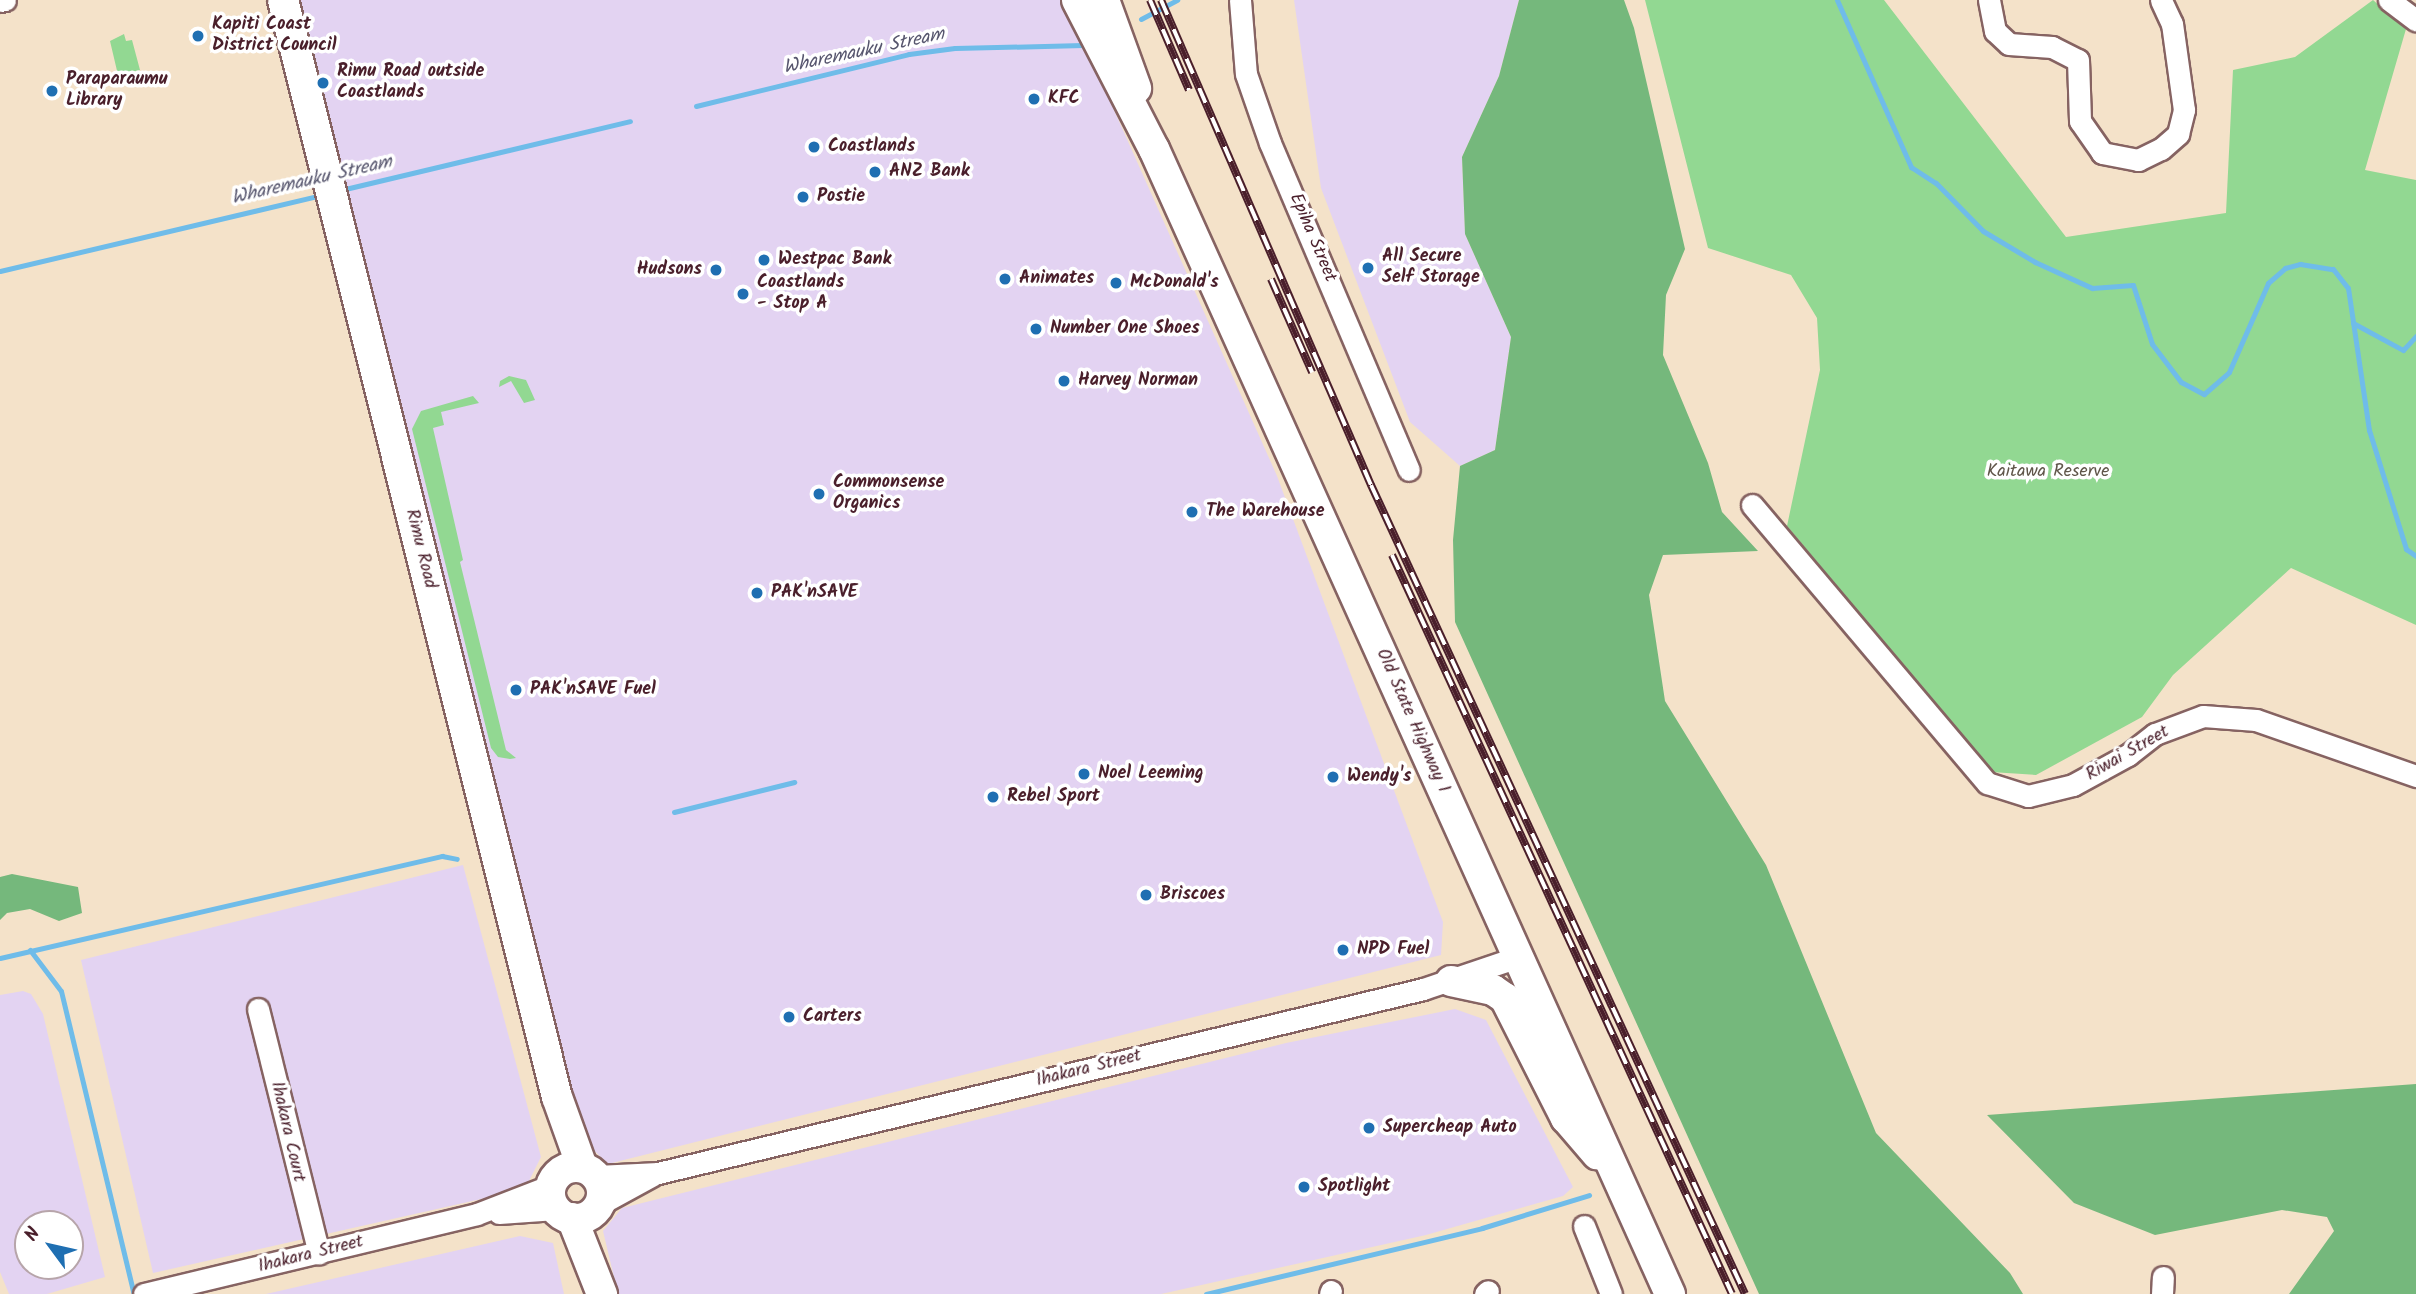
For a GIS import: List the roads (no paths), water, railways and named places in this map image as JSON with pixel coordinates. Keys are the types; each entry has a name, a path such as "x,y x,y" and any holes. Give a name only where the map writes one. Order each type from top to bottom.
{"main road":[{"name":"Rimu Road","path":"283,0 557,1097 576,1193 603,1294"},
{"name":"Old State Highway 1","path":"1076,0 1106,28 1154,149 1670,1294"},
{"path":"1451,981 1493,990 1505,998 1566,1118 1619,1181"}],"street":[{"name":"Epiha Street","path":"1240,0 1246,74 1270,143 1409,470"},
{"path":"1989,0 1995,31 2009,44 2052,47 2078,60 2080,121 2102,153 2138,160 2161,149 2178,134 2184,110 2172,24 2161,0"},
{"path":"2389,0 2416,20"},
{"name":"Riwai Street","path":"1752,505 1987,783 2028,796 2073,785 2128,755 2155,734 2203,716 2256,720 2416,776"},
{"name":"Ihakara Street","path":"144,1294 576,1193 1451,981 1518,957"},
{"name":"Ihakara Court","path":"258,1009 319,1254"},
{"path":"1584,1226 1611,1294"}],"waterway":[{"name":"Wharemauku Stream","path":"1141,19 1177,0"},
{"name":"Wharemauku Stream","path":"1837,0 1911,167 1936,183 1983,231 2035,262 2092,288 2133,285 2152,344 2181,382 2204,394 2229,372 2268,283 2285,268 2300,264 2333,269 2348,288 2369,430 2406,549 2416,556"},
{"name":"Wharemauku Stream","path":"696,106 909,54 955,48 1083,45"},
{"name":"Wharemauku Stream","path":"341,190 630,121"},
{"name":"Wharemauku Stream","path":"0,271 321,195"},
{"path":"2353,323 2403,350 2416,336"},
{"path":"674,812 794,782"},
{"path":"0,958 442,856 457,859"},
{"path":"30,950 61,991 134,1294"},
{"path":"1206,1294 1482,1228 1589,1195"}],"railway":[{"path":"1150,0 1189,90"},
{"path":"1161,0 1371,485 1745,1294"},
{"path":"1271,279 1312,372"},
{"path":"1392,555 1732,1294"}],"place":[{"name":"Kapiti Coast District Council","path":"198,36"},
{"name":"Rimu Road outside Coastlands","path":"323,83"},
{"name":"Paraparaumu Library","path":"52,91"},
{"name":"KFC","path":"1034,99"},
{"name":"Coastlands","path":"814,147"},
{"name":"ANZ Bank","path":"875,172"},
{"name":"Postie","path":"803,197"},
{"name":"Westpac Bank","path":"764,260"},
{"name":"All Secure Self Storage","path":"1368,268"},
{"name":"Hudsons","path":"716,270"},
{"name":"Animates","path":"1005,279"},
{"name":"McDonald's","path":"1116,283"},
{"name":"Coastlands - Stop A","path":"743,294"},
{"name":"Number One Shoes","path":"1036,329"},
{"name":"Harvey Norman","path":"1064,381"},
{"name":"Commonsense Organics","path":"819,494"},
{"name":"The Warehouse","path":"1192,512"},
{"name":"PAK'nSAVE","path":"757,593"},
{"name":"PAK'nSAVE Fuel","path":"516,690"},
{"name":"Noel Leeming","path":"1084,774"},
{"name":"Wendy's","path":"1333,777"},
{"name":"Rebel Sport","path":"993,797"},
{"name":"Briscoes","path":"1146,895"},
{"name":"NPD Fuel","path":"1343,950"},
{"name":"Carters","path":"789,1017"},
{"name":"Supercheap Auto","path":"1369,1128"},
{"name":"Spotlight","path":"1304,1187"}],"park label":[{"name":"Kaitawa Reserve","path":"2048,472"}]}
